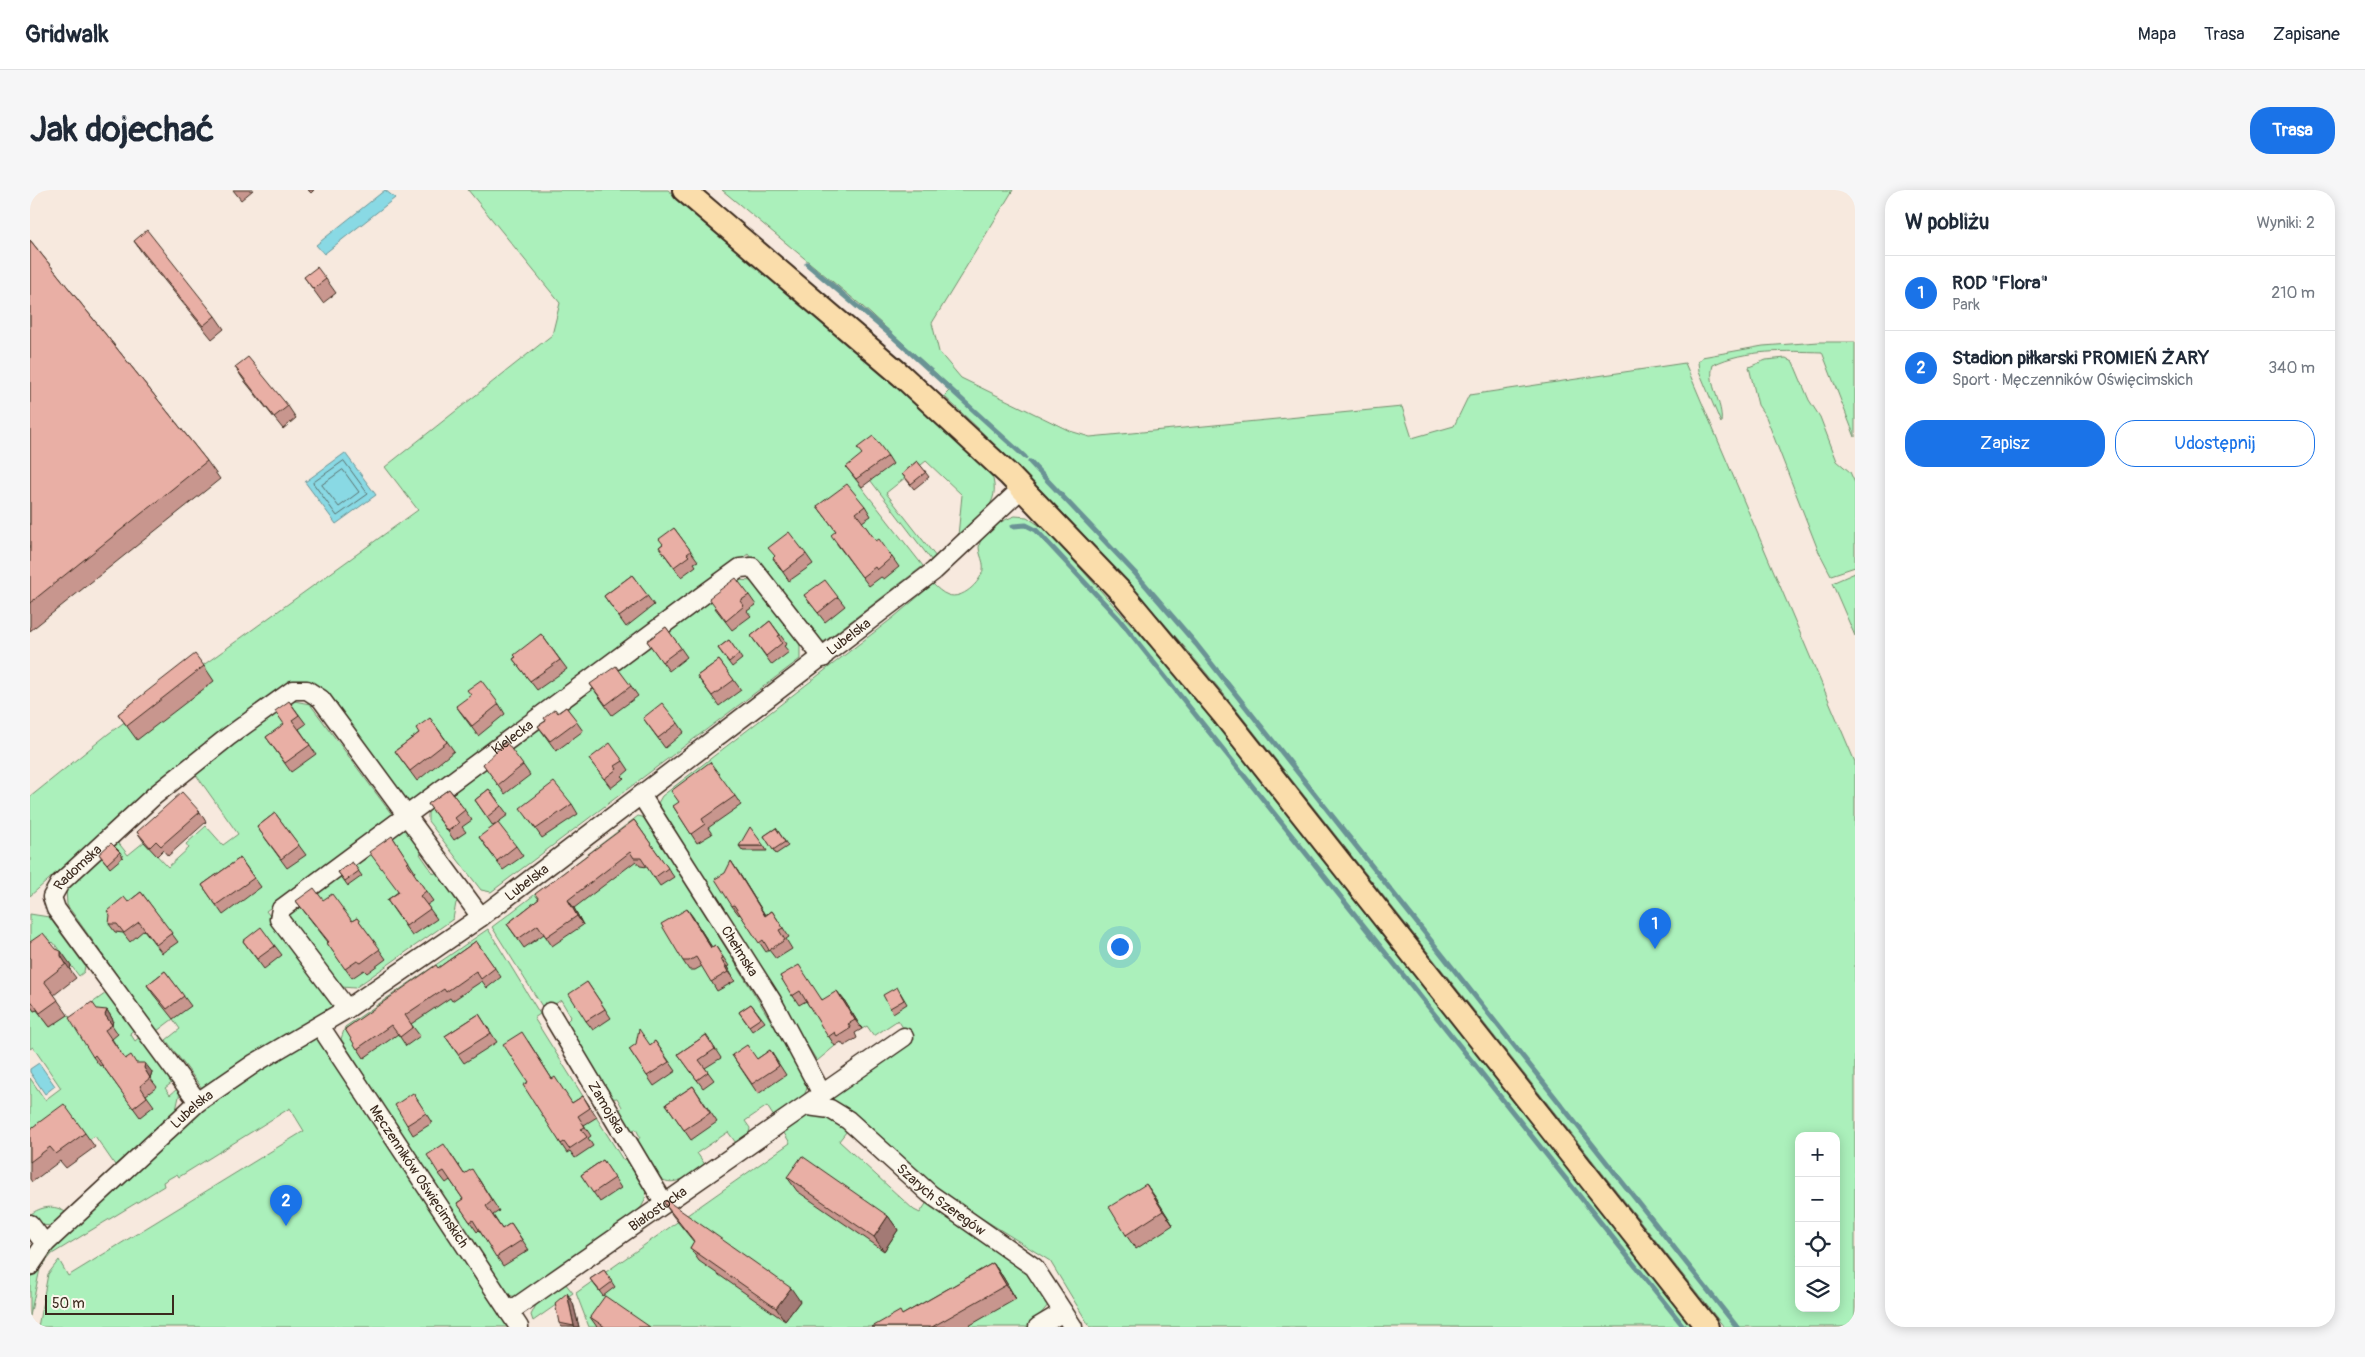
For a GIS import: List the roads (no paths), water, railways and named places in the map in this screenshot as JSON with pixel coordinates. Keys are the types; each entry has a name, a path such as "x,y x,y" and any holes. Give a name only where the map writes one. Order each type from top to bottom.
{"main road":[{"path":"684,190 901,374 1022,489 1123,594 1223,714 1707,1327"}],"street":[{"name":"Lubelska","path":"30,1266 45,1244 198,1102 255,1063 347,1009 481,917 823,658 934,571 1022,489"},
{"name":"Kielecka","path":"347,1009 279,919 279,912 285,904 743,567 752,567 823,658"},
{"name":"Radomska","path":"198,1102 56,909 52,897 60,884 154,796 228,737 293,690 307,690 321,699 407,815"},
{"name":"Chełmska","path":"641,796 772,1001 822,1094"},
{"path":"407,815 481,917"},
{"name":"Zamojska","path":"550,1012 664,1203"},
{"name":"Męczenników Oświęcimskich","path":"320,1026 519,1327"},
{"path":"808,1106 822,1094 904,1038"},
{"name":"Białostocka","path":"509,1312 664,1203 808,1106"},
{"name":"Szarych Szeregów","path":"808,1106 830,1109 848,1120 930,1194 1034,1267 1073,1327"},
{"path":"30,1224 45,1244"},
{"path":"1038,1327 1063,1312"}],"water":[{"path":"385,190 395,198 324,254 316,245"},
{"path":"345,453 376,495 336,524 305,482"},
{"path":"39,1063 55,1086 45,1094 30,1072 30,1069"}],"waterway":[{"path":"807,264 892,336 1025,457"},
{"path":"1030,462 1135,573 1196,644 1737,1327"},
{"path":"1013,526 1026,525 1036,530 1119,619 1684,1327"}],"place":[{"name":"ROD \"Flora\"","path":"1655,949"},
{"name":"Stadion piłkarski PROMIEŃ ŻARY","path":"286,1226"}]}
